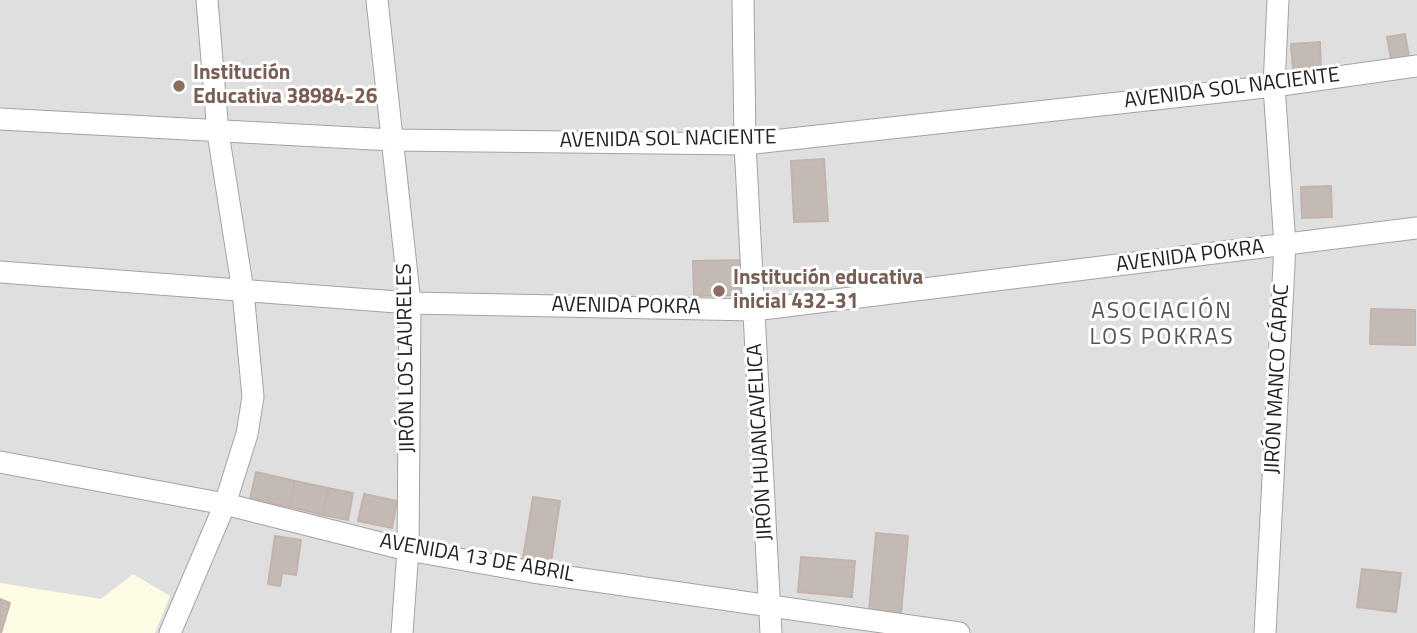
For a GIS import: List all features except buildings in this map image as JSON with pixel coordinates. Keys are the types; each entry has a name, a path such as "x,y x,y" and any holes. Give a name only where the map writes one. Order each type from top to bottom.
{"street":[{"path":"170,633 225,504 247,435 253,397 243,291 218,133 206,0"},
{"name":"JIRÓN LOS LAURELES","path":"377,0 410,303 408,550 402,633"},
{"name":"JIRÓN HUANCAVELICA","path":"743,0 745,144 771,633"},
{"name":"JIRÓN MANCO CÁPAC","path":"1265,633 1285,245 1274,86 1278,0"},
{"name":"AVENIDA SOL NACIENTE","path":"0,119 218,133 392,140 745,144 1274,86 1417,66"},
{"name":"AVENIDA POKRA","path":"0,272 410,303 754,310 1417,228"},
{"name":"AVENIDA 13 DE ABRIL","path":"0,463 225,504 408,550 533,572 959,633"}],"shaded area":[{"path":"0,0 1417,0 1417,633 0,633"},
{"path":"133,574 170,596 155,633 0,633 0,583 101,599"}],"place":[{"name":"Institución Educativa 38984-26","path":"179,86"},
{"name":"Institución educativa inicial 432-31","path":"719,291"}],"district":[{"name":"ASOCIACIÓN LOS POKRAS","path":"1162,325"}]}
